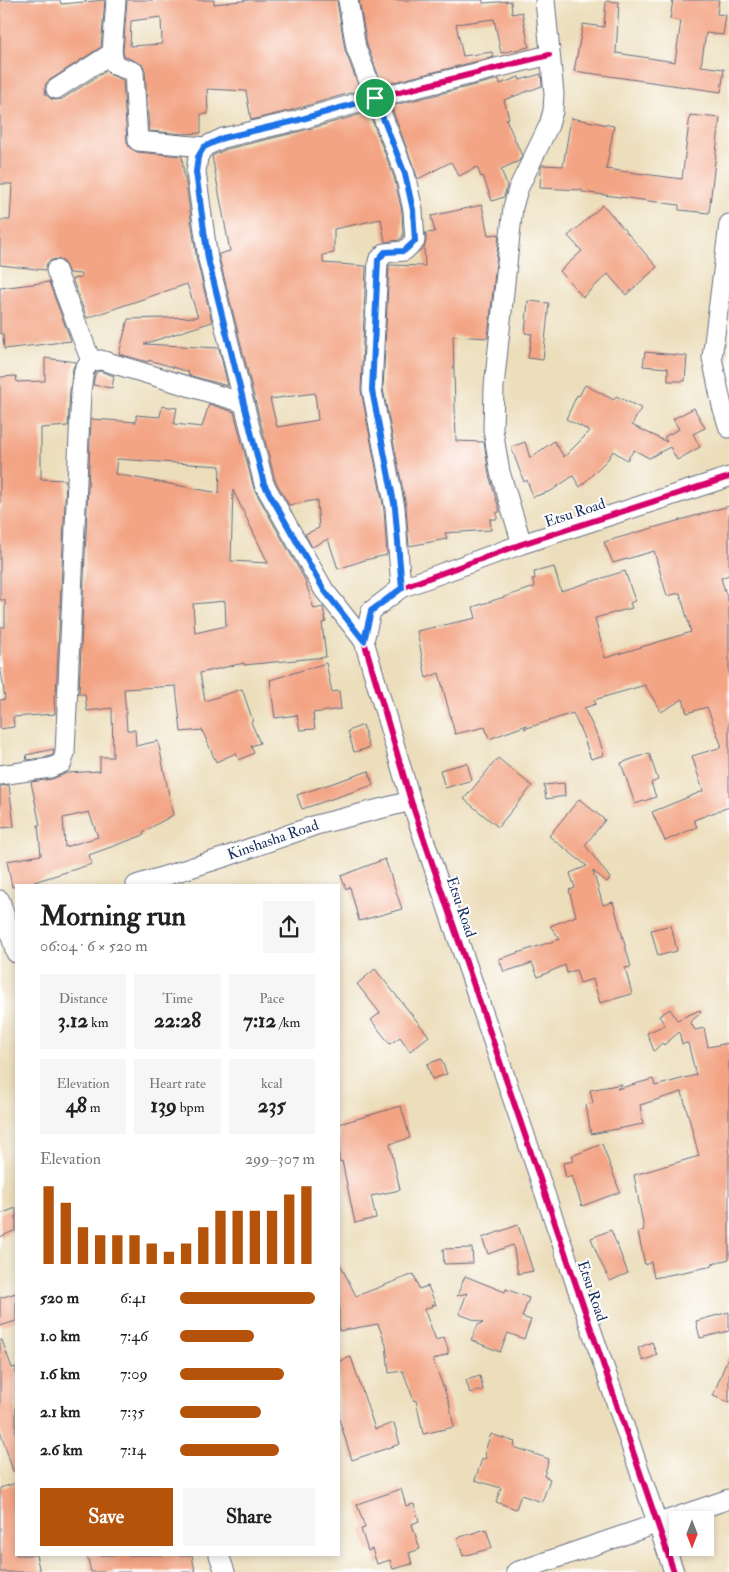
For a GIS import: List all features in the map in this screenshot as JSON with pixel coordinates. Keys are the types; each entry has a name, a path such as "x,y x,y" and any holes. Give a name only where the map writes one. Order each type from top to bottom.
{"street":[{"path":"116,0 112,53 115,65 134,72 138,141 204,147 223,138 549,55"},
{"path":"348,0 356,48 405,174 413,210 415,241 404,251 385,252 378,260 372,390 395,508 402,588"},
{"path":"522,544 500,472 494,439 494,387 513,206 518,188 549,125 553,111 554,94 545,0"},
{"path":"56,89 112,53"},
{"path":"204,147 198,157 196,172 208,259 264,484 324,590 364,641"},
{"path":"729,224 712,358 722,406 729,428"},
{"path":"56,270 91,361"},
{"path":"0,775 50,768 62,763 65,754 81,391 84,370 91,361 101,360 244,404"},
{"name":"Etsu Road","path":"674,1572 411,801 364,641 371,611 402,588 522,544 729,477"},
{"name":"Kinshasha Road","path":"139,884 225,857 316,825 411,801"},
{"path":"0,900 15,950"},
{"path":"516,1572 729,1499"},
{"path":"219,1556 225,1572"}],"building":[{"path":"0,0 60,0 61,4 105,0 101,47 46,83 46,95 51,99 62,99 106,71 123,80 127,142 129,147 137,152 182,156 197,261 212,322 144,344 219,348 228,386 188,375 189,372 149,360 148,362 119,354 128,319 198,317 187,284 87,318 72,279 81,278 81,274 69,273 63,261 52,260 47,263 45,270 0,265 0,220 10,220 12,184 0,184"},
{"path":"127,0 214,0 214,4 250,0 337,0 345,50 360,90 251,120 246,91 207,89 208,114 201,114 201,133 184,134 149,131 145,71 143,65 124,56","holes":["161,17 162,44 130,46 131,21"]},
{"path":"359,0 483,0 483,3 511,1 512,14 522,12 529,47 501,53 494,19 456,24 463,56 492,52 494,57 382,85 367,45"},
{"path":"673,0 719,0 717,14 726,15 723,35 706,33 701,66 724,69 721,92 574,71 583,24 604,27 606,1 619,2 616,53 675,62 681,21 670,19"},
{"path":"541,74 542,86 504,100 509,118 506,119 522,156 519,161 501,169 507,186 504,197 492,201 483,176 481,177 477,167 459,176 451,162 418,179 391,106 499,79 500,84 519,77 520,80"},
{"path":"369,112 394,177 402,212 403,236 399,240 385,242 381,219 334,229 334,253 323,255 323,263 366,266 361,390 384,510 387,555 338,569 328,539 312,547 305,534 319,528 317,500 289,505 275,480 219,257 219,254 230,251 212,156 227,149","holes":["315,393 318,420 277,427 270,399"]},
{"path":"690,115 720,118 709,213 679,210 679,205 582,192 582,190 540,188 542,165 563,166 571,118 614,126 606,169 682,179"},
{"path":"482,205 488,235 499,234 488,338 453,336 456,441 484,442 489,475 500,512 497,512 497,519 490,519 491,530 445,533 447,539 409,546 406,506 383,389 389,265 425,266 424,248 426,233 435,232 431,216"},
{"path":"603,205 657,267 626,295 608,274 583,297 560,271 582,251 568,236"},
{"path":"49,282 71,341 4,349 3,334 0,334 0,288"},
{"path":"528,301 549,303 543,360 528,358 532,334 525,333"},
{"path":"645,352 687,356 685,381 668,381 668,368 643,366"},
{"path":"45,358 76,362 73,368 70,390 68,426 41,428 41,479 66,480 56,695 54,695 55,714 13,717 14,727 0,729 0,700 5,699 0,664 0,627 5,627 5,600 0,600 0,377 16,376 17,382 45,381"},
{"path":"100,371 114,376 112,388 93,385 95,375"},
{"path":"585,385 614,400 616,396 641,408 632,425 667,442 664,437 679,429 673,419 694,408 705,428 693,434 700,447 677,460 670,447 649,458 634,450 627,460 613,451 608,459 580,487 573,476 551,491 533,497 527,480 524,482 511,447 525,442 530,458 554,441 564,457 590,431 566,419 577,395 579,396"},
{"path":"209,404 234,412 254,489 305,580 314,609 323,607 326,622 322,623 326,657 244,665 244,663 200,673 205,701 242,689 253,721 251,722 260,743 251,746 254,753 239,760 236,753 216,762 202,730 181,732 176,686 124,689 127,730 135,730 136,746 158,741 173,815 143,832 144,835 89,855 92,864 34,882 34,884 15,884 15,887 12,887 7,861 41,855 38,825 40,825 31,782 52,779 67,773 100,771 100,757 113,757 112,708 87,711 85,694 79,694 91,419 136,422 136,415 160,417 162,406 177,408 174,424 202,427","holes":["117,459 220,466 219,493 115,474","233,490 268,563 231,561","225,601 226,626 195,633 193,604","89,812 98,837 65,847 63,818"]},
{"path":"729,506 729,575 721,578 729,604 729,807 694,820 697,827 665,841 652,812 703,791 692,756 722,747 707,707 687,713 683,699 661,712 645,685 594,700 596,704 584,708 599,739 604,755 591,759 573,713 524,729 527,725 489,739 485,727 455,734 439,673 426,678 417,631 476,618 473,607 535,587 532,579 535,579 534,572 554,567 561,591 625,571 635,601 630,603 632,608 595,618 605,658 691,632 680,593 667,596 654,551 613,563 604,542"},
{"path":"326,663 332,692 339,691 341,709 313,713 315,729 300,730 297,715 275,718 270,680"},
{"path":"363,725 369,748 354,752 348,731"},
{"path":"54,749 53,755 27,760 26,755"},
{"path":"649,753 658,780 651,783 656,797 635,804 621,763"},
{"path":"498,758 532,786 498,827 464,799"},
{"path":"467,763 472,780 445,788 440,770"},
{"path":"369,771 373,785 302,809 297,795"},
{"path":"564,783 565,796 546,799 544,785"},
{"path":"9,785 14,827 0,828 0,786"},
{"path":"579,799 605,820 585,845 610,878 607,882 593,871 603,905 613,902 631,967 625,968 632,994 600,1003 593,979 580,983 576,970 567,973 565,965 538,977 532,963 504,972 499,959 560,939 550,926 576,916 569,890 575,888 570,873 587,866 549,836"},
{"path":"385,859 402,909 359,921 350,887 346,889 341,876"},
{"path":"671,925 677,951 658,956 651,930"},
{"path":"375,969 429,1036 410,1051 400,1037 390,1044 371,1020 380,1013 357,984"},
{"path":"670,1009 677,1020 700,1010 701,1013 690,1022 695,1030 704,1028 708,1047 729,1043 729,1259 712,1264 713,1266 654,1278 651,1262 645,1265 638,1232 644,1230 634,1175 699,1156 682,1092 640,1105 643,1124 591,1134 586,1105 593,1103 590,1090 622,1084 617,1089 653,1079 655,1086 696,1075 688,1043 682,1044 679,1032 664,1045 662,1043 654,1051 647,1033 665,1025 659,1016"},
{"path":"441,1059 447,1074 432,1079 427,1064"},
{"path":"401,1106 410,1138 390,1144 400,1190 371,1196 376,1218 355,1223 342,1161 340,1162 340,1124"},
{"path":"602,1144 620,1192 582,1206 572,1176 566,1178 563,1163 574,1161 572,1156"},
{"path":"15,1208 15,1230 0,1237 0,1214"},
{"path":"518,1225 533,1271 518,1274 513,1245 488,1254 482,1238"},
{"path":"611,1230 628,1273 610,1281 591,1238"},
{"path":"472,1248 473,1263 444,1264 443,1249"},
{"path":"340,1264 356,1296 414,1274 419,1289 428,1286 436,1305 432,1304 433,1306 424,1309 436,1340 444,1337 448,1349 448,1354 433,1360 449,1402 454,1427 423,1434 416,1400 414,1401 403,1371 389,1373 386,1345 378,1324 340,1331"},
{"path":"465,1276 505,1292 506,1289 529,1298 522,1317 531,1320 524,1339 508,1333 500,1352 471,1340 478,1325 483,1323 459,1314 467,1293 457,1296"},
{"path":"15,1293 15,1321 0,1326 0,1298"},
{"path":"729,1312 729,1331 700,1338 696,1321"},
{"path":"0,1340 2,1340 12,1368 15,1367 15,1471 13,1471 0,1430"},
{"path":"652,1342 657,1355 643,1361 638,1348"},
{"path":"351,1357 375,1429 394,1423 400,1444 352,1460 340,1422 340,1361"},
{"path":"729,1357 729,1402 713,1396"},
{"path":"480,1376 483,1390 470,1393 466,1380"},
{"path":"491,1434 515,1442 514,1447 549,1459 544,1476 550,1479 542,1502 521,1495 516,1509 496,1502 501,1488 475,1480 482,1459 486,1458 485,1451"},
{"path":"15,1483 15,1556 36,1556 40,1572 0,1572 0,1488"},
{"path":"401,1489 406,1506 414,1504 419,1521 412,1524 420,1549 409,1553 412,1564 393,1569 390,1560 377,1564 372,1549 368,1551 361,1529 365,1528 357,1504"},
{"path":"486,1529 492,1548 463,1556 457,1538"},
{"path":"87,1556 192,1556 195,1572 91,1572"}],"cycle path":[{"path":"364,641 324,590 264,484 208,259 196,172 198,157 204,147 223,138 549,55"},
{"path":"674,1572 411,801 364,641 371,611 401,588 522,544 729,477"}],"route":[{"path":"375,98 405,174 413,210 415,241 404,251 385,252 378,260 372,390 395,508 402,588 371,611 364,641 324,590 264,484 208,259 196,172 198,157 204,147 223,138 295,121 375,98"}]}
